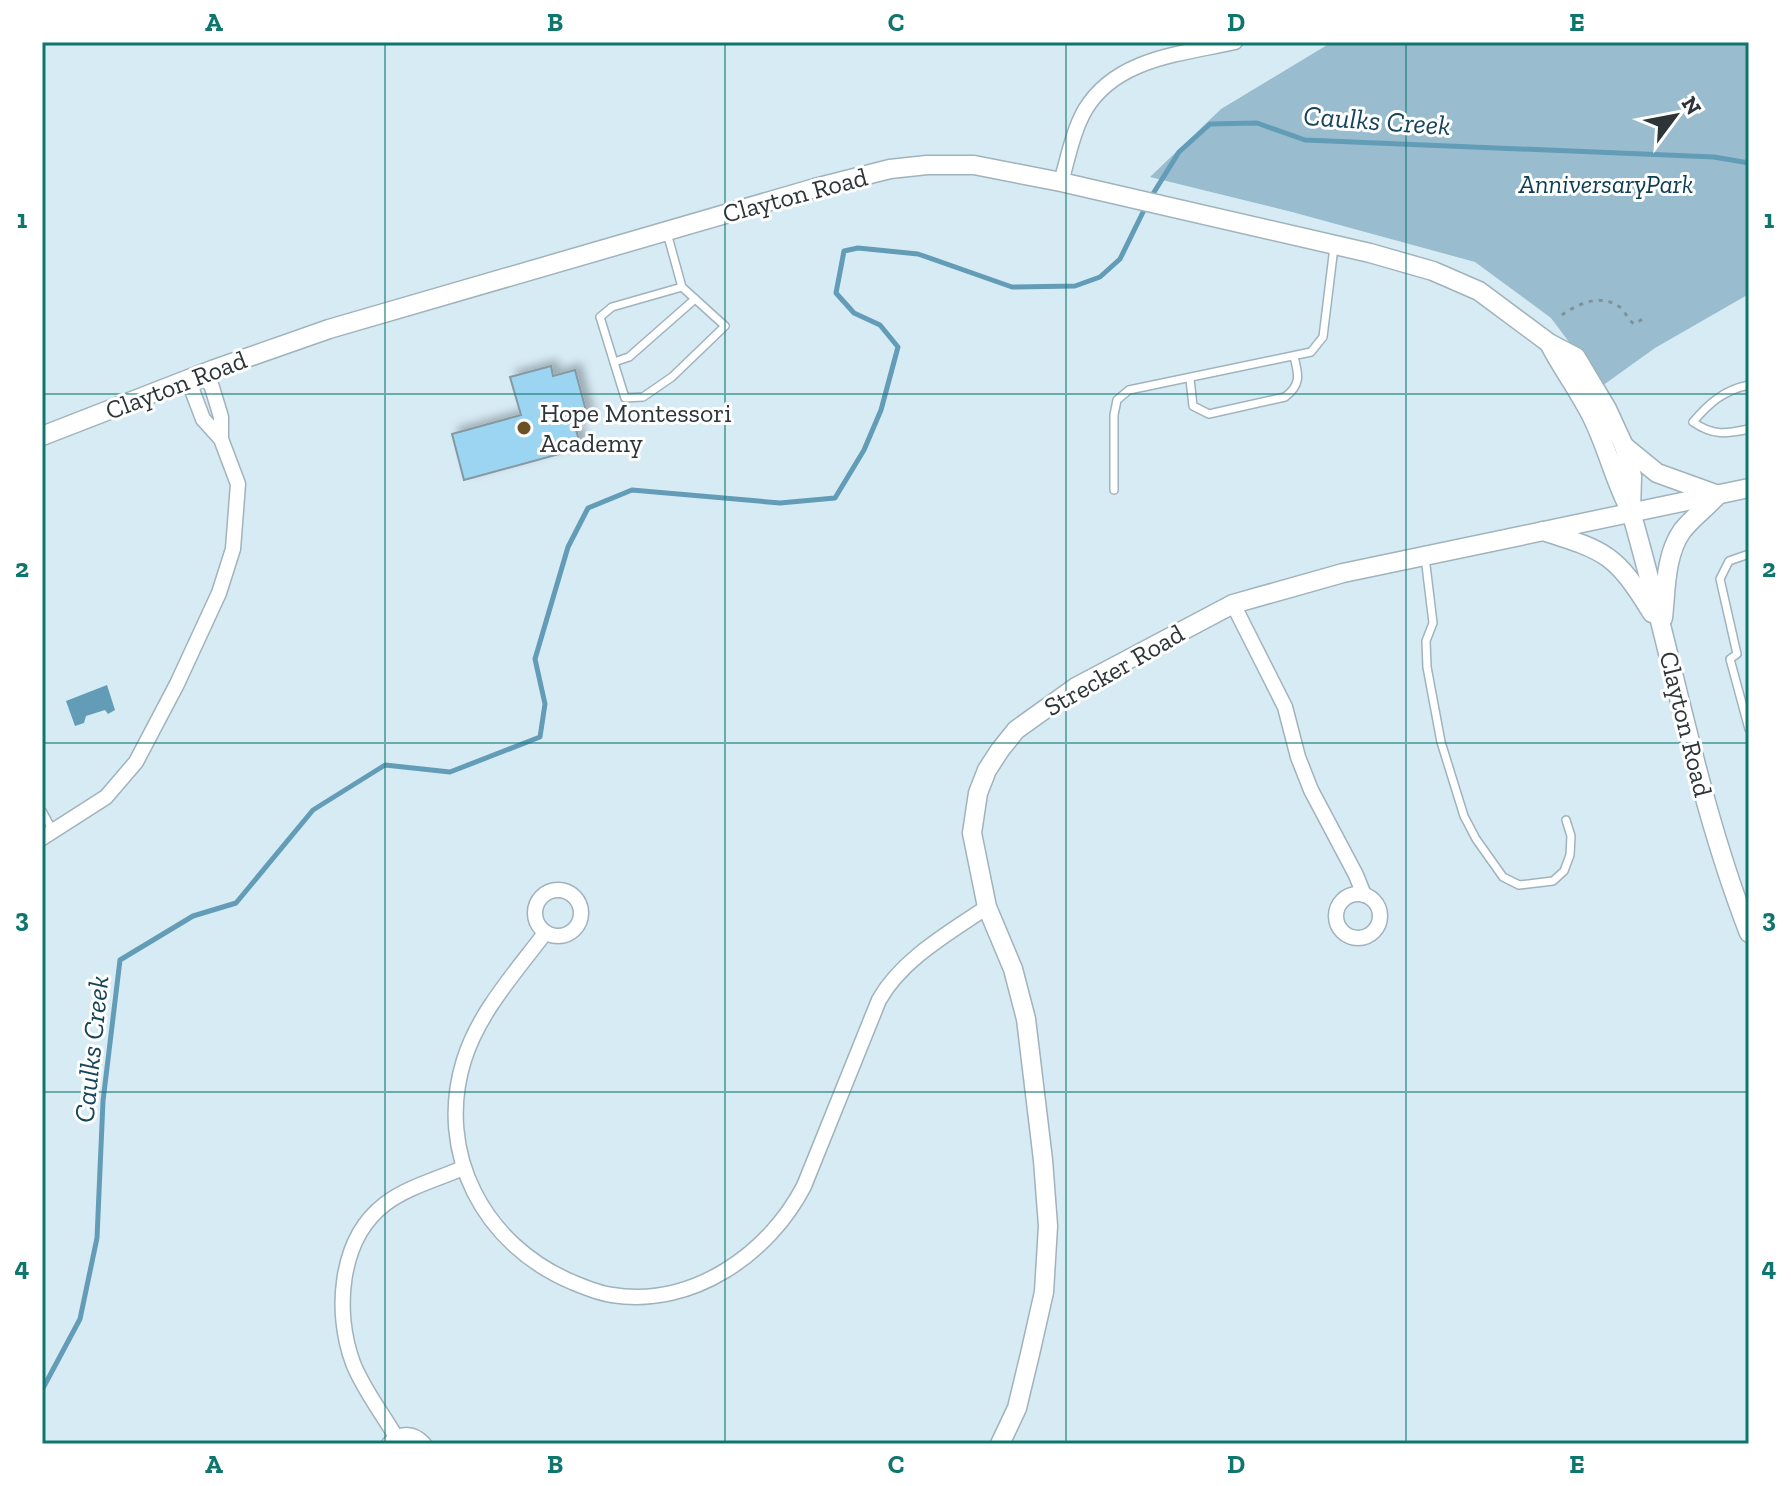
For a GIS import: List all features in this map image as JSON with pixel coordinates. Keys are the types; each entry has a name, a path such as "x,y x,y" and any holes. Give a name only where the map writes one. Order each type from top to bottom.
{"main road":[{"name":"Clayton Road","path":"42,436 329,329 890,169 974,165 1091,188 1335,244 1433,271 1479,291 1549,343 1576,357 1607,409 1624,446 1632,476 1631,512"},
{"name":"Clayton Road","path":"1549,343 1592,417 1605,446 1615,481 1631,512 1712,826 1728,880 1749,933"},
{"path":"1624,446 1657,473 1718,495 1677,539 1669,560 1662,629"},
{"name":"Strecker Road","path":"1000,1444 1017,1408 1044,1292 1048,1226 1026,1019 1013,969 987,907 972,833 978,793 987,770 1000,750 1016,730 1076,687 1233,604 1343,573 1749,488"},
{"path":"1543,531 1591,547 1619,564 1662,629"}],"street":[{"path":"1061,182 1085,111 1097,94 1118,76 1140,64 1235,42"},
{"path":"47,834 106,797 136,762 177,684 219,593 233,549 238,484 221,439 203,419 192,390 198,376"},
{"path":"1233,604 1285,707 1298,757 1311,790 1364,895"},
{"path":"545,933 492,1003 464,1059 455,1107 456,1135 463,1168 474,1195 489,1219 508,1241 553,1274 611,1295 643,1297 706,1281 737,1264 775,1230 791,1211 804,1186 889,981 923,952 987,907"},
{"path":"424,1444 409,1435 392,1440 353,1363 343,1322 345,1275 357,1241 384,1205 463,1168"}],"lane":[{"path":"667,231 682,287 725,326 672,377 643,397 625,398 600,317 612,307 682,287"},
{"path":"1114,490 1114,415 1117,400 1129,390 1311,352 1323,337 1335,244"},
{"path":"614,362 629,357 695,299"},
{"path":"1190,379 1193,406 1209,414 1285,397 1294,390 1299,379 1294,357"},
{"path":"1749,385 1731,389 1706,406 1693,422 1720,435 1749,429"},
{"path":"1749,554 1729,561 1720,579 1737,654 1730,659 1749,729"},
{"path":"1425,557 1433,623 1426,641 1427,667 1441,742 1470,828 1503,877 1519,885 1553,881 1564,871 1570,855 1571,836 1566,820"},
{"path":"42,811 47,834"}],"path":[{"path":"1562,315 1587,301 1601,300 1621,308 1634,324 1643,319"}],"green space":[{"name":"AnniversaryPark","path":"1332,42 1749,42 1749,294 1655,348 1602,386 1551,318 1475,262 1150,177 1221,109"}],"shaded area":[{"path":"107,685 115,710 108,714 105,710 86,716 84,723 75,726 66,701"}],"building":[{"name":"Hope Montessori Academy","path":"551,366 553,376 575,370 588,418 574,422 581,448 464,480 452,434 521,415 510,377"}],"waterway":[{"name":"Caulks Creek","path":"1151,197 1179,152 1210,124 1257,123 1305,140 1714,157 1749,163"},
{"name":"Caulks Creek","path":"42,1390 80,1319 97,1238 103,1101 120,960 193,916 236,903 313,810 385,765 450,772 540,737 545,704 535,659 568,547 588,508 632,490 780,503 835,498 864,450 881,410 898,347 880,325 854,313 836,293 844,251 858,248 918,254 1012,287 1075,286 1100,277 1120,259 1146,206"}],"place":[{"name":"Hope Montessori Academy","path":"524,428"}]}
